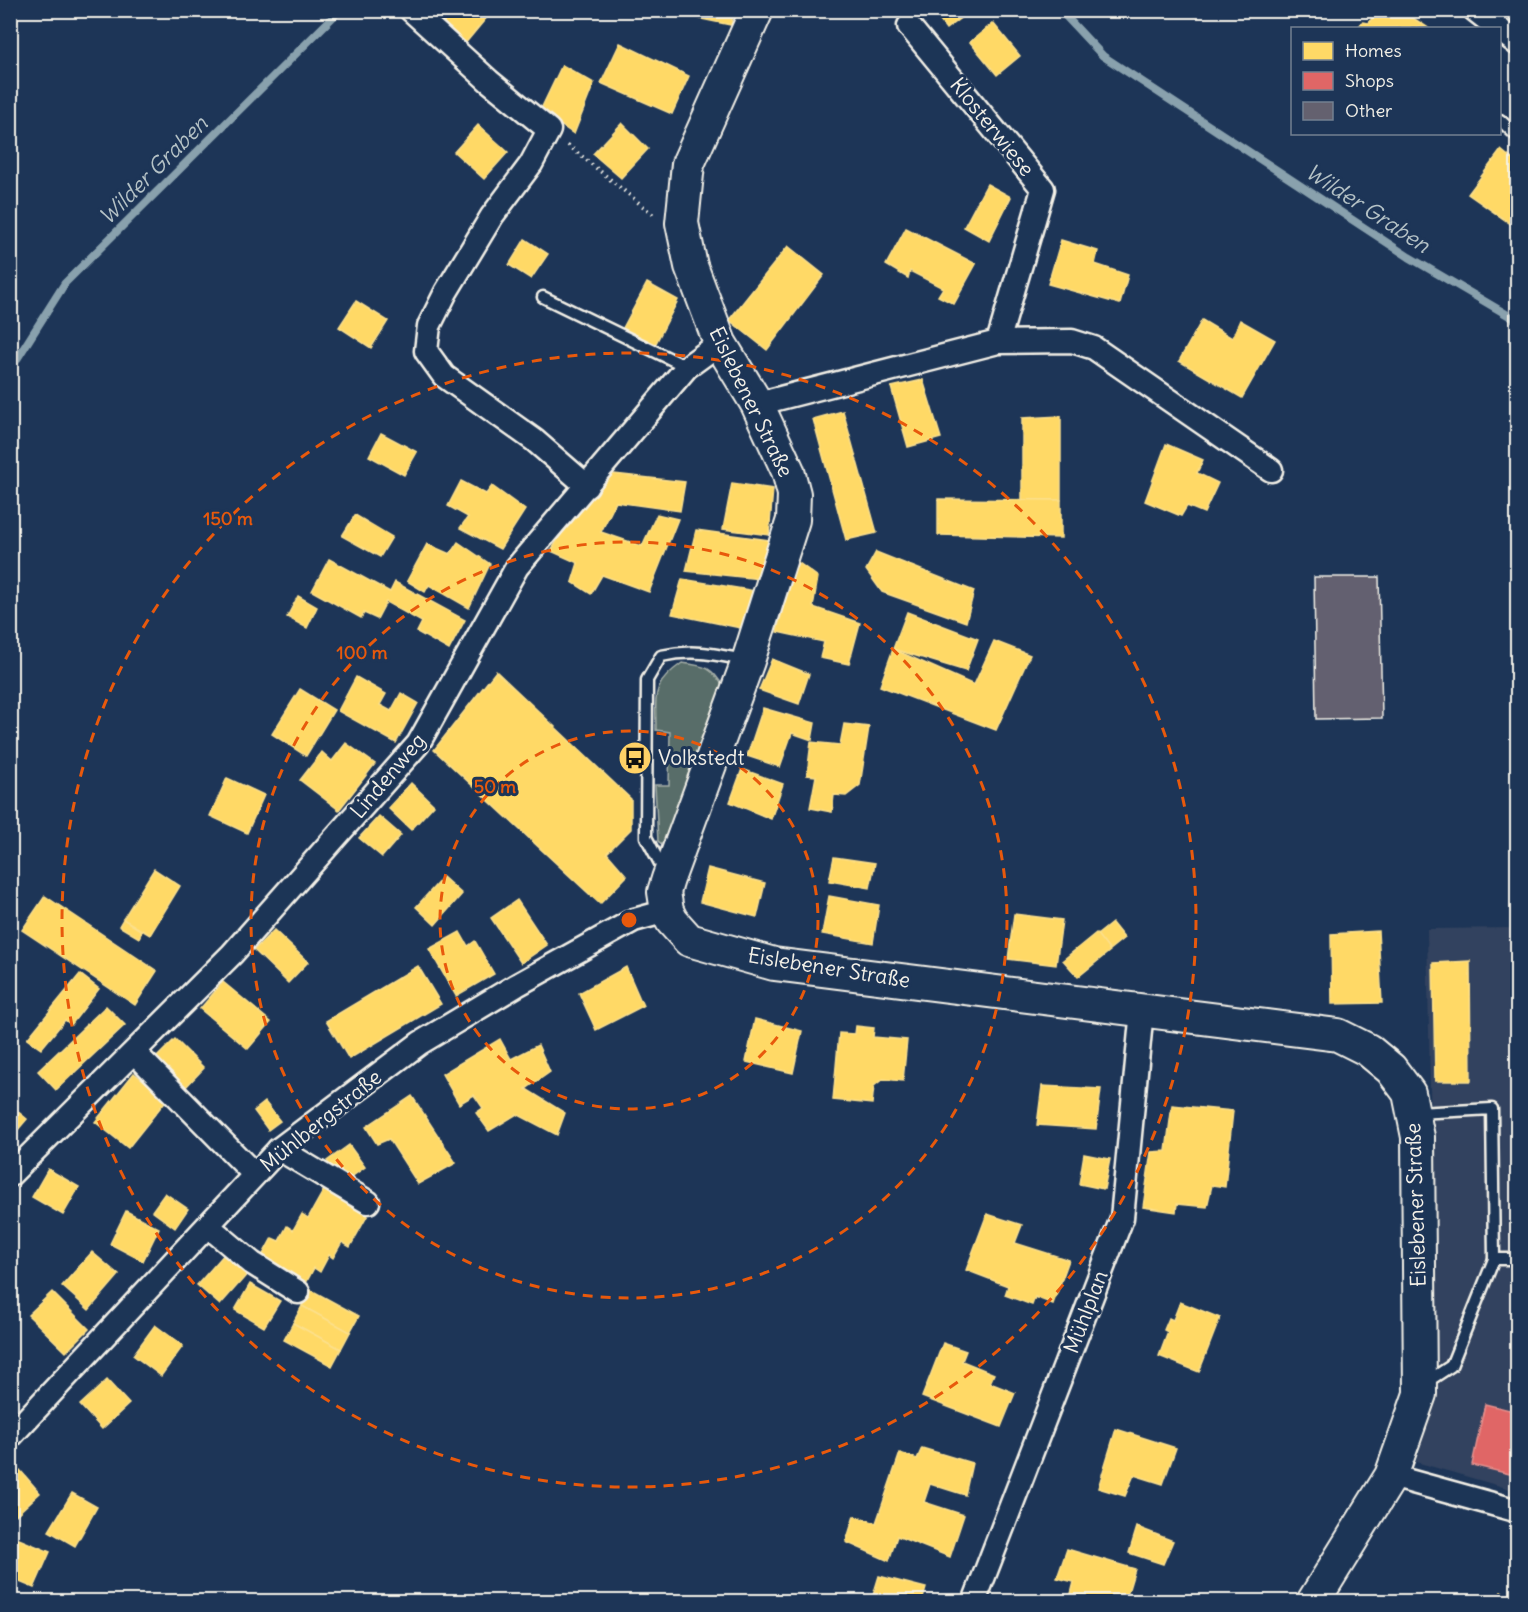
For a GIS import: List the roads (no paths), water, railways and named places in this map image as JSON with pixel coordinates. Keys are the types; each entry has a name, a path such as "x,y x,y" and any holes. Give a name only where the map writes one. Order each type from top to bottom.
{"main road":[{"name":"Eislebener Straße","path":"757,10 688,164 681,223 691,266 720,343 757,404 788,471 794,494 793,520 748,661 668,879 664,892 668,911 672,921 689,940 774,964 1338,1035 1368,1050 1391,1069 1409,1093 1418,1137 1420,1394 1392,1476 1313,1602"}],"street":[{"path":"411,10 489,81 549,130 531,164 492,216 446,292 429,326 426,351 444,376 534,440 587,486"},
{"name":"Klosterwiese","path":"909,26 1043,189 998,342"},
{"path":"1501,32 1518,44"},
{"path":"757,404 998,342 1072,341 1094,348 1271,470"},
{"name":"Lindenweg","path":"10,1175 232,954 418,744 517,567 687,367 720,343"},
{"name":"Mühlbergstraße","path":"10,1437 279,1149 420,1042 517,984 634,920 668,911"},
{"name":"Mühlplan","path":"974,1602 1122,1218 1142,1010"},
{"path":"134,1052 254,1174"},
{"path":"279,1149 368,1202"},
{"path":"208,1226 252,1263 298,1292"},
{"path":"1392,1476 1518,1511"}],"lane":[{"path":"1501,121 1518,136"},
{"path":"543,297 687,367"},
{"path":"668,879 646,837 647,680 661,656 681,651 748,661"},
{"path":"1413,1113 1492,1109 1494,1259 1450,1366 1420,1386"},
{"path":"1494,1259 1518,1259"}],"waterway":[{"name":"Wilder Graben","path":"10,370 65,283 340,10"},
{"name":"Wilder Graben","path":"1060,10 1103,56 1409,257 1518,321"},
{"path":"1506,10 1511,33"},
{"path":"1514,47 1518,65"}],"place":[{"name":"Volkstedt","path":"635,758"}]}
